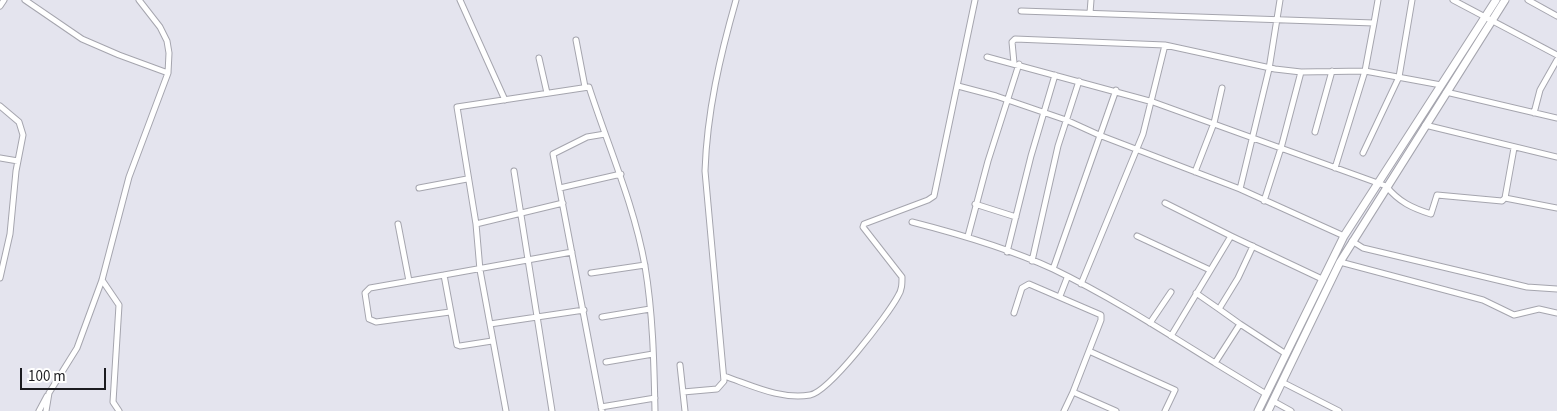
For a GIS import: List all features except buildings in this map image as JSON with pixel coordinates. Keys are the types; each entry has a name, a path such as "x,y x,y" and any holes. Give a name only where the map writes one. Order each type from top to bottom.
{"main road":[{"path":"1268,411 1340,262 1425,125 1485,16 1496,0"},
{"path":"1258,411 1344,236 1505,0"}],"street":[{"path":"0,6 4,0"},
{"path":"25,0 82,39 119,56 168,73"},
{"path":"39,411 77,348 102,280 129,177 168,73 170,53 167,41 160,27 139,0"},
{"path":"460,0 505,100"},
{"path":"683,392 717,389 722,386 724,376 704,171 707,138 720,59 736,0"},
{"path":"724,376 778,394 812,395 818,392 853,357 898,296 902,277 863,227 864,224 934,196 975,0"},
{"path":"1090,12 1091,0"},
{"path":"1240,189 1270,68 1280,0"},
{"path":"1335,168 1365,71 1378,0"},
{"path":"1363,153 1399,77 1412,0"},
{"path":"1453,0 1557,55"},
{"path":"1528,0 1557,16"},
{"path":"1021,11 1374,22"},
{"path":"968,236 975,204 1009,101 1016,64 1012,42 1015,39 1165,45 1270,68 1301,72 1365,71 1399,77 1557,118"},
{"path":"576,40 585,87"},
{"path":"1081,284 1137,148 1153,102 1165,45"},
{"path":"986,57 1116,90 1214,123 1253,139 1386,186 1396,198 1410,208 1431,214 1437,195 1499,202 1505,198 1557,208"},
{"path":"539,58 547,93"},
{"path":"1534,113 1540,90 1557,60"},
{"path":"1315,132 1332,71"},
{"path":"1264,201 1281,148 1301,72"},
{"path":"1007,252 1055,75"},
{"path":"1032,261 1058,146 1079,81"},
{"path":"958,86 1066,120 1099,135 1240,189 1344,236"},
{"path":"506,411 480,270 476,224 467,180 457,107 585,87 589,87 621,174 645,265 650,309 656,411"},
{"path":"1195,172 1214,123 1222,88"},
{"path":"1053,269 1116,90"},
{"path":"0,106 22,126 24,135 18,161 10,234 0,278"},
{"path":"1425,125 1557,157"},
{"path":"605,134 587,137 553,154 602,409 655,398"},
{"path":"1505,198 1514,148"},
{"path":"0,158 18,161"},
{"path":"514,170 552,411"},
{"path":"560,188 621,174"},
{"path":"419,188 467,180"},
{"path":"476,224 563,203"},
{"path":"1164,203 1322,279"},
{"path":"975,204 1016,217"},
{"path":"912,222 968,236 1053,269 1150,323 1266,394"},
{"path":"398,224 410,281"},
{"path":"1138,236 1210,270"},
{"path":"1171,336 1231,236"},
{"path":"1352,241 1363,248 1483,277 1538,288 1557,289"},
{"path":"1219,309 1238,278 1253,246"},
{"path":"450,312 372,321 369,318 365,293 366,290 410,281 480,270 572,252"},
{"path":"1340,262 1483,300 1514,315 1539,309 1557,313"},
{"path":"592,273 645,265"},
{"path":"444,275 457,345 492,341"},
{"path":"1060,296 1067,278"},
{"path":"102,280 120,305 113,402 119,411"},
{"path":"1014,314 1026,284 1036,285 1101,315 1101,320 1064,411"},
{"path":"1150,323 1171,292"},
{"path":"1196,294 1286,354"},
{"path":"602,317 650,309"},
{"path":"490,324 538,315 584,310"},
{"path":"1215,363 1240,324"},
{"path":"1089,351 1174,390 1164,411"},
{"path":"606,362 653,354"},
{"path":"680,366 685,411"},
{"path":"1282,382 1339,411"},
{"path":"1073,392 1116,411"},
{"path":"46,411 49,393"},
{"path":"1273,401 1292,411"}]}
